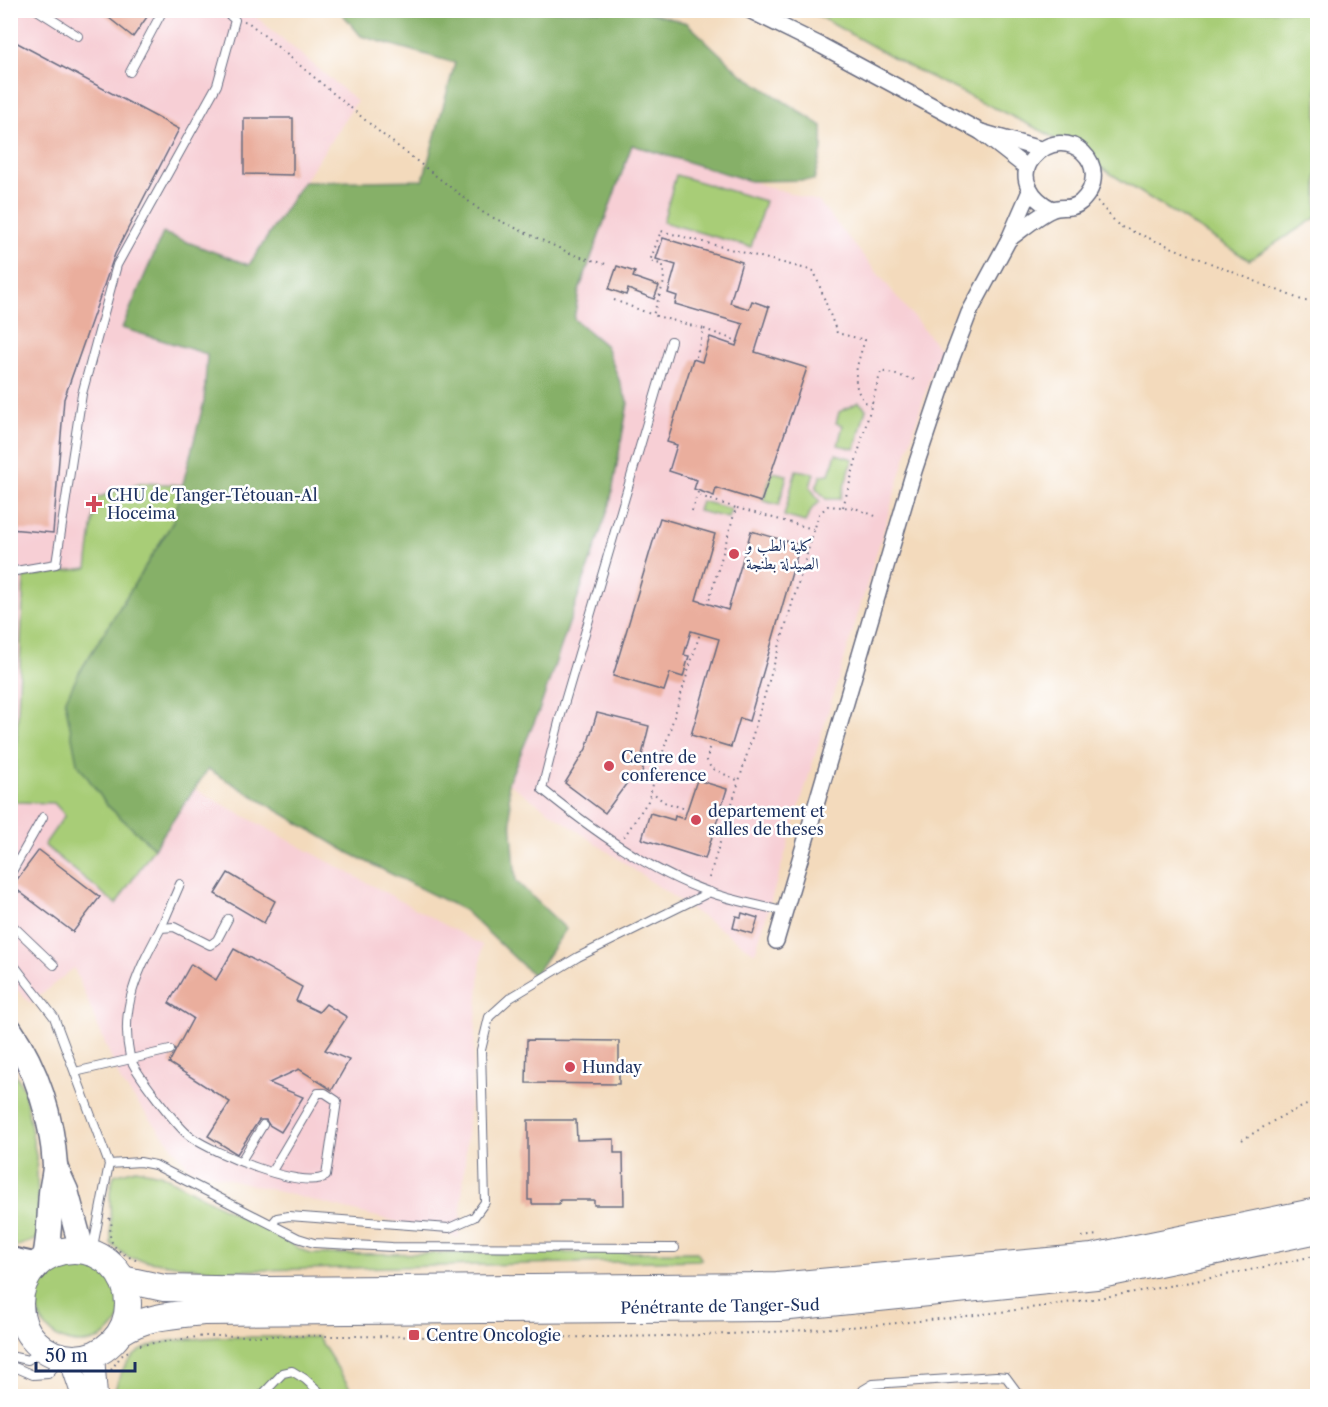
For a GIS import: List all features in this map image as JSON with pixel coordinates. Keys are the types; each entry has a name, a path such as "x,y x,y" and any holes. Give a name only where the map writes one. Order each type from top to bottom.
{"highway":[{"name":"Pénétrante de Tanger-Sud","path":"132,1271 164,1288 266,1290 777,1286 1092,1257 1317,1211"},
{"name":"Pénétrante de Tanger-Sud","path":"121,1332 130,1326 160,1316 204,1312 791,1307 1096,1276 1317,1230"},
{"path":"63,1250 87,1251 109,1263 132,1271 127,1315 121,1332 67,1355 27,1333 15,1308 30,1262 63,1250"}],"main road":[{"path":"10,1030 29,1064 47,1110 55,1167 87,1251"},
{"path":"30,1262 50,1238 51,1193 55,1167"}],"street":[{"path":"749,10 981,132 1027,168"},
{"path":"981,132 1040,149"},
{"path":"1056,142 1073,145 1083,151 1091,164 1094,175 1089,192 1079,204 1068,209 1052,209 1035,198 1030,191 1027,168 1040,149 1056,142"},
{"path":"777,941 907,493 951,360 969,313 1009,239 1030,191"},
{"path":"1009,239 1052,209"},
{"path":"67,1355 82,1396"},
{"path":"67,1355 97,1396"}],"lane":[{"path":"37,10 78,36"},
{"path":"130,72 163,10"},
{"path":"10,572 56,564 82,394 117,265 217,85 235,20 224,10"},
{"path":"670,341 560,718 542,789 584,823 675,878 710,892 785,912"},
{"path":"10,875 43,818"},
{"path":"180,884 130,992 128,1020 130,1060 178,1125 191,1137 241,1161 294,1180 308,1181 326,1176 337,1101 325,1093 318,1093 272,1171"},
{"path":"272,1224 277,1218 289,1216 449,1228 474,1217 485,1202 481,1050 489,1017 510,998 578,957 710,892"},
{"path":"161,928 174,927 210,945 217,940 228,919"},
{"path":"10,923 54,965"},
{"path":"10,960 54,1017 109,1164 87,1251"},
{"path":"75,1072 170,1050"},
{"path":"241,1161 263,1125"},
{"path":"109,1164 140,1162 160,1167 304,1240 336,1244 559,1250 675,1248"},
{"path":"10,1356 28,1360 67,1355"},
{"path":"10,1365 33,1375 48,1374 67,1355"},
{"path":"261,1396 283,1373 292,1371 324,1396"},
{"path":"861,1396 863,1390 873,1384 996,1376 1006,1377 1020,1396"}],"path":[{"path":"235,20 248,22 382,134 485,214 574,255 606,264"},
{"path":"1089,192 1119,226 1304,301 1317,302"},
{"path":"653,315 664,282 663,264 650,261 661,231 814,271 837,333 865,340 855,384 860,398 870,406"},
{"path":"614,300 653,315 740,342"},
{"path":"696,357 704,329"},
{"path":"843,507 881,371 916,380"},
{"path":"692,511 698,494 736,508 813,529"},
{"path":"709,878 819,514 828,506 855,508 878,517"},
{"path":"708,604 736,508"},
{"path":"619,844 648,801 700,633"},
{"path":"709,748 706,761 711,768 739,781"},
{"path":"651,791 664,802 683,808"},
{"path":"1242,1140 1282,1116 1317,1100"},
{"path":"98,1213 111,1221 110,1236 132,1271"},
{"path":"1076,1238 1099,1235"}],"shaded area":[{"path":"10,11 249,11 357,101 249,265 163,234 122,327 207,354 204,402 173,522 79,673 193,788 482,945 459,1238 190,1169 121,1082 74,968 30,1003 11,984"},
{"name":"كلية الطب و الصيدلة بطنجة","path":"632,145 819,202 939,348 755,953 508,783 539,711 610,504 628,403 606,346 574,319 579,291"}],"green space":[{"path":"340,11 644,11 687,23 740,73 822,126 822,150 814,180 750,181 632,145 579,291 574,319 606,346 628,403 610,504 539,711 508,783 516,881 566,929 534,976 464,910 349,853 208,769 154,848 107,805 77,763 65,701 79,673 173,522 204,402 207,354 122,328 163,233 249,265 303,182 423,180 455,63 361,36"},
{"path":"809,11 1317,11 1317,217 1249,260 1044,132 912,68"},
{"path":"676,175 765,201 751,247 663,222"},
{"path":"859,402 866,409 855,449 838,445 843,425 836,423 839,412"},
{"path":"836,454 853,459 840,499 826,499 816,488 821,475 829,474"},
{"path":"796,470 814,473 810,487 820,502 813,507 805,522 784,516"},
{"path":"772,472 787,475 779,505 763,501"},
{"path":"142,483 183,485 173,522 79,673 107,805 154,848 116,904 44,845 65,815 54,803 14,802 24,577 87,568 96,498"},
{"path":"701,501 731,509 728,518 698,511"},
{"path":"10,1064 24,1089 36,1156 40,1238 15,1247 10,1245"},
{"path":"136,1169 160,1174 310,1254 697,1252 702,1260 215,1271 129,1258 111,1244 110,1192 114,1175"},
{"path":"71,1255 89,1255 105,1262 117,1274 124,1290 124,1308 117,1324 105,1336 89,1343 71,1343 55,1336 43,1324 36,1308 36,1290 43,1274 55,1262"},
{"path":"318,1337 355,1396 114,1396 119,1376 128,1362 139,1352 152,1345 183,1339"}],"building":[{"path":"99,10 138,10 147,17 133,37"},
{"path":"10,39 179,129 115,254 64,399 53,533 10,529"},
{"path":"244,118 293,118 293,175 244,174"},
{"path":"663,238 742,262 730,303 749,309 752,301 769,307 755,352 807,368 761,502 716,488 714,496 694,489 697,480 669,471 677,445 667,442 693,359 702,362 710,337 736,346 743,324 675,304 677,296 668,293 676,265 656,259"},
{"path":"617,266 635,272 633,277 659,286 654,299 628,289 626,295 609,289"},
{"path":"660,518 715,534 696,600 728,610 751,531 800,545 749,721 740,718 731,747 691,735 719,639 691,631 684,655 689,656 683,677 670,673 664,691 613,676"},
{"name":"Centre de conference","path":"597,713 649,726 642,755 646,756 640,780 632,776 605,813 565,783 586,749"},
{"name":"departement et salles de theses","path":"697,780 727,789 705,859 642,839 650,813 674,820 675,816 684,819"},
{"path":"39,850 100,897 73,932 12,886"},
{"path":"228,873 275,901 264,923 215,894"},
{"path":"742,913 758,918 753,934 733,928 736,916 741,917"},
{"path":"234,949 302,987 296,1001 319,1012 326,1004 347,1017 325,1050 349,1060 332,1090 299,1069 269,1083 303,1097 281,1132 269,1125 266,1120 259,1120 237,1154 208,1136 230,1102 169,1063 193,1018 169,1003 191,964 216,980"},
{"path":"527,1040 619,1041 619,1084 526,1083"},
{"path":"528,1120 576,1120 577,1140 614,1139 614,1153 623,1153 624,1205 594,1205 594,1200 560,1200 559,1204 532,1204 532,1200 528,1200"}],"place":[{"name":"CHU de Tanger-Tétouan-Al Hoceima","path":"94,504"},
{"name":"كلية الطب و الصيدلة بطنجة","path":"734,554"},
{"name":"Centre de conference","path":"609,766"},
{"name":"departement et salles de theses","path":"696,820"},
{"name":"Hunday","path":"570,1067"},
{"name":"Centre Oncologie","path":"414,1335"}]}
